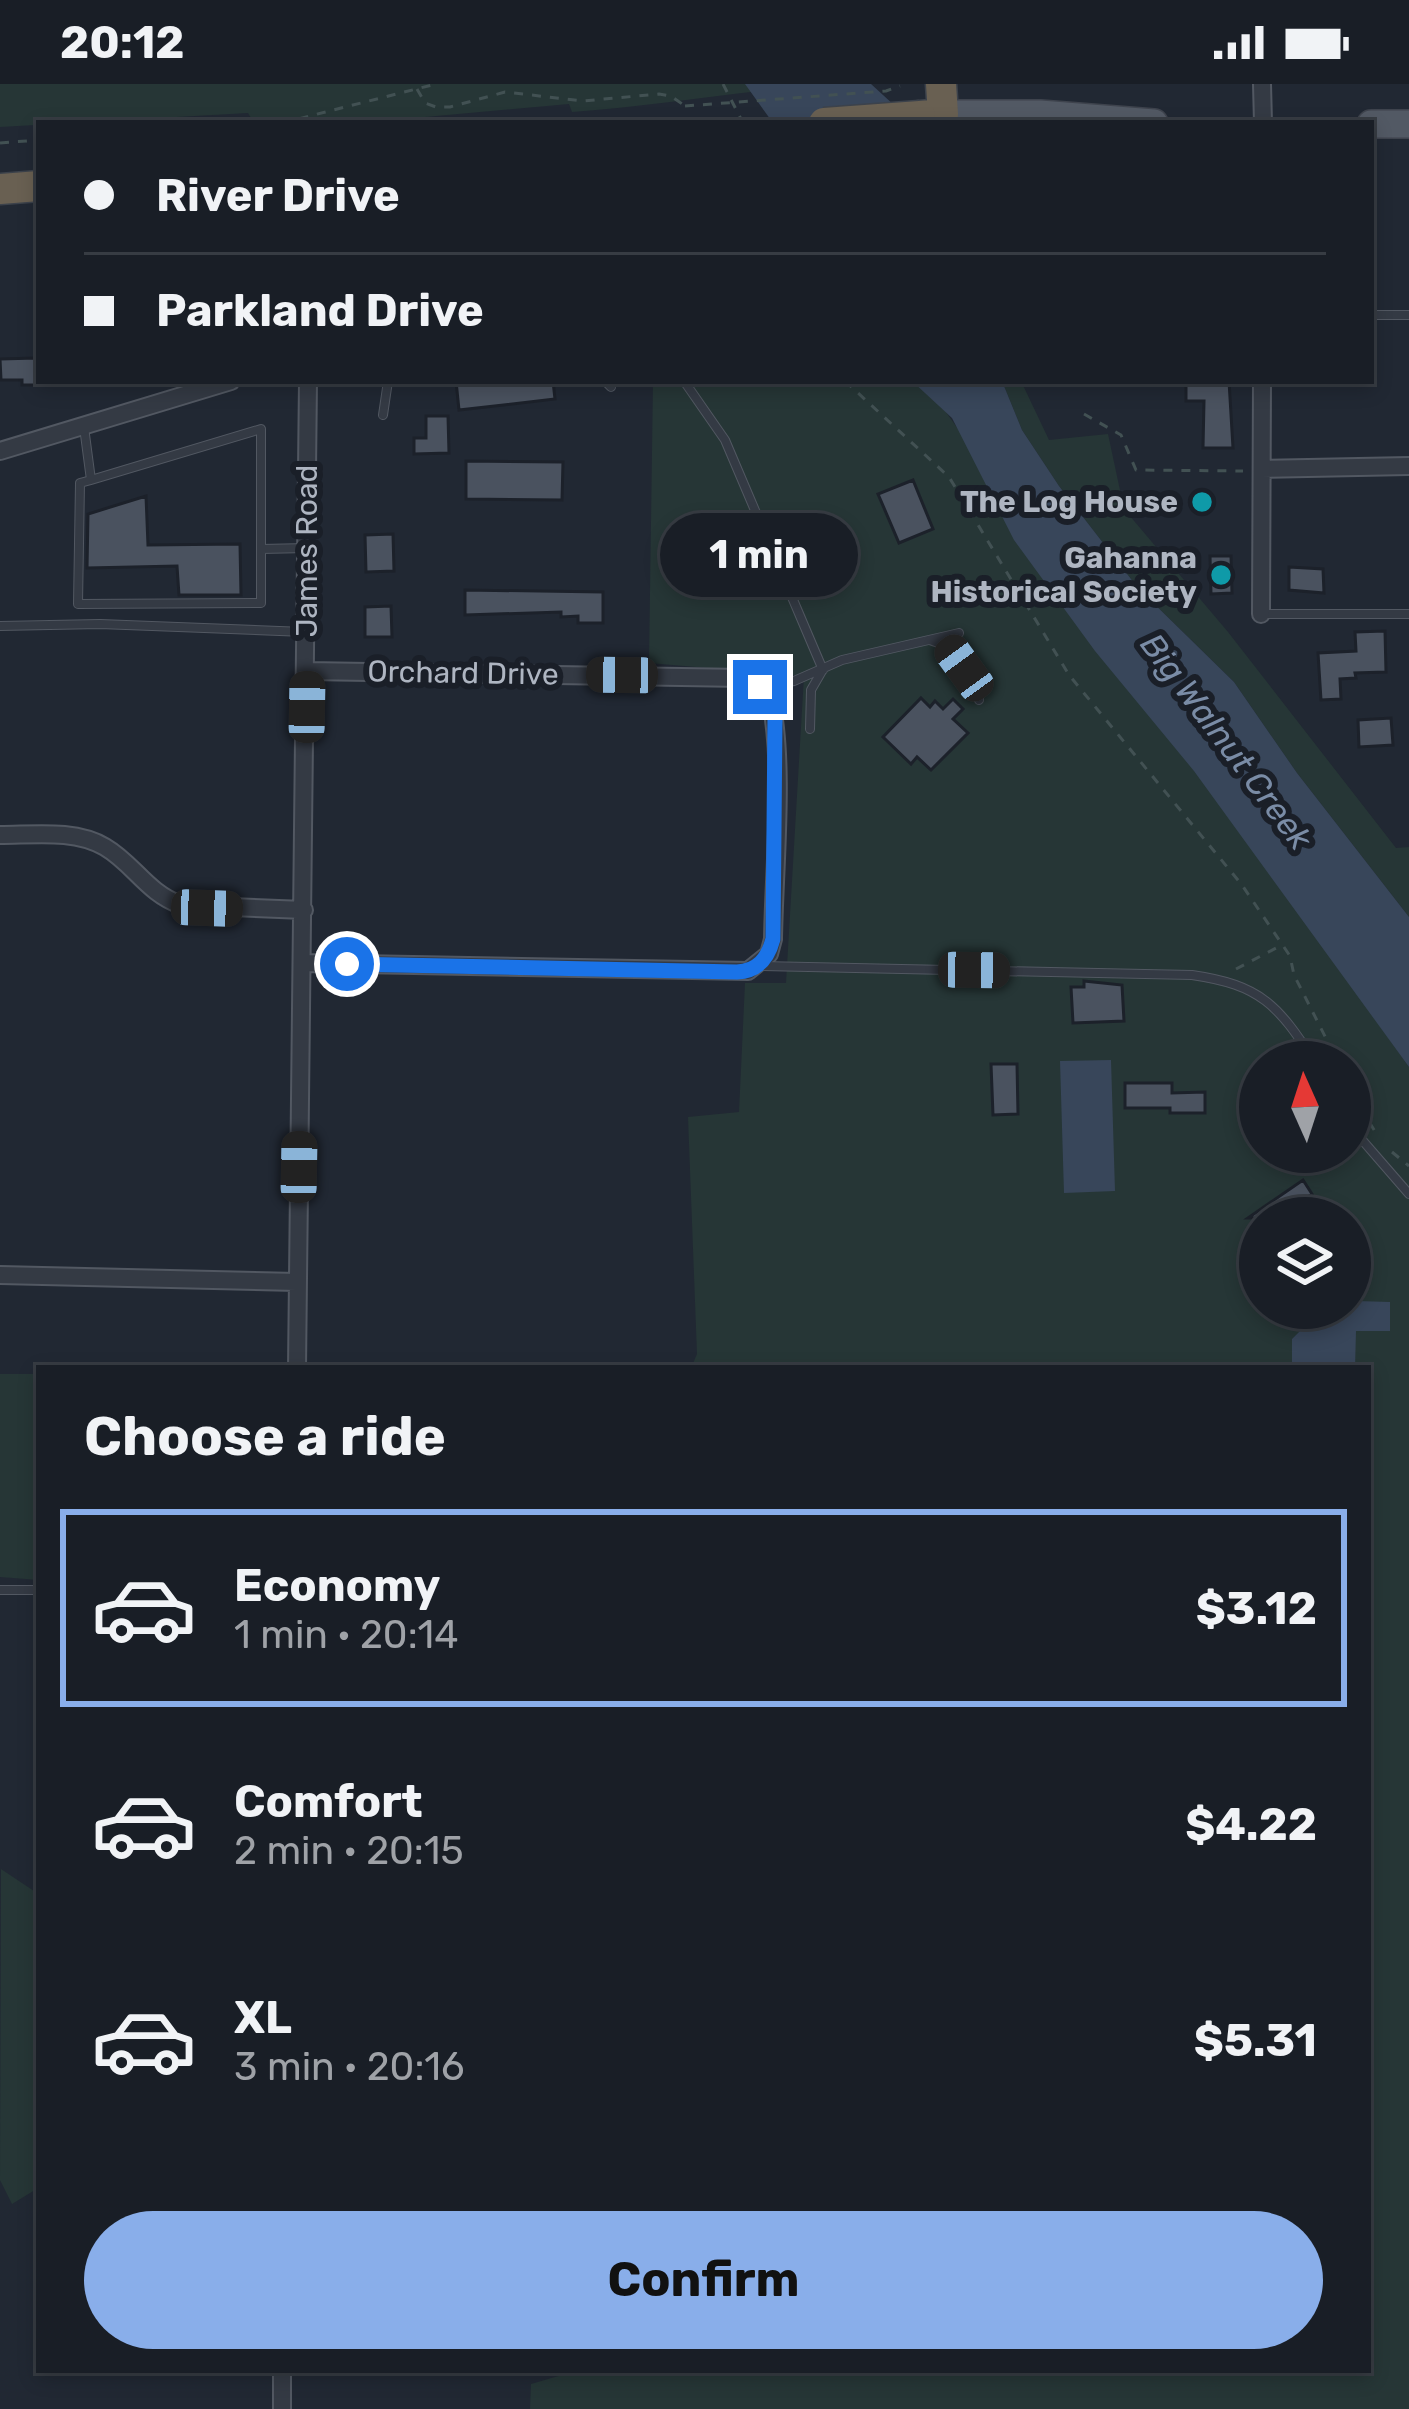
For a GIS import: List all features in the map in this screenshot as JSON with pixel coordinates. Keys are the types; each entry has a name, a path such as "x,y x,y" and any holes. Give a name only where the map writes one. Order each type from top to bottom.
{"highway":[{"path":"842,120 935,105"},
{"path":"0,189 36,186"}],"main road":[{"path":"935,105 1098,120"},
{"path":"1374,124 1409,124"}],"street":[{"path":"1262,84 1263,120"},
{"path":"0,451 221,384"},
{"name":"James Road","path":"297,1365 308,384"},
{"path":"1262,384 1252,470 1262,614"},
{"path":"1252,470 1409,466"},
{"name":"Orchard Drive","path":"307,671 712,676 744,678 760,687"},
{"path":"303,964 737,972 758,966 769,954 773,939 775,781 775,717 770,697 760,687"},
{"path":"0,835 75,836 94,841 163,898 181,904 304,910"},
{"path":"0,1275 298,1282"},
{"path":"282,2373 282,2409"}],"lane":[{"path":"1374,315 1409,315"},
{"path":"382,415 387,384"},
{"path":"686,384 724,440 823,670"},
{"path":"84,426 91,480"},
{"path":"261,429 261,603 78,604 80,483 91,480 261,429"},
{"path":"261,549 307,548"},
{"path":"1262,614 1409,614"},
{"path":"0,626 100,624 307,632"},
{"path":"760,687 794,681 842,660 959,633"},
{"path":"929,640 950,647 979,700"},
{"path":"810,729 811,691 823,670"},
{"path":"758,966 1219,979 1241,984 1262,997 1301,1041"},
{"path":"1371,1150 1409,1194"},
{"path":"0,1590 36,1590"}],"path":[{"path":"294,120 436,84"},
{"path":"723,84 741,120"},
{"path":"417,88 425,103 450,107 505,92 583,101 658,94 685,106 886,92 900,86"},
{"path":"0,143 36,140"},
{"path":"848,384 949,477 1070,675 1232,873 1282,945 1328,1041"},
{"path":"1084,414 1121,435 1136,470 1252,470"},
{"path":"1219,979 1282,945"},
{"path":"1371,1124 1387,1148 1409,1166"}],"shaded area":[{"path":"0,84 835,84 572,112 569,104 393,120 252,120 248,113 36,120 36,125 0,127"},
{"path":"653,384 926,384 1409,1067 1409,2409 530,2409 531,2384 569,2373 1371,2373 1371,1365 692,1365 697,1354 688,1117 739,1112 745,983 786,983 804,676 649,663"},
{"path":"1003,384 1022,384 1049,440 1108,434 1124,509 1228,632 1396,848 1409,847 1409,917 1297,773 1234,682 1138,588 1022,430"},
{"path":"0,1374 36,1374 36,1580 0,1577"},
{"path":"1,1869 36,1895 36,2188 12,2204 0,2180"}],"water":[{"path":"745,84 871,84 895,106 901,120 771,120"},
{"name":"Big Walnut Creek","path":"915,384 1003,384 1022,430 1059,486 1138,588 1234,682 1297,773 1409,917 1409,1067 1194,771 1095,651 1014,540 952,418"},
{"path":"1111,1060 1115,1191 1064,1193 1060,1061"},
{"path":"1371,1301 1390,1302 1390,1331 1356,1331 1355,1365 1292,1365 1292,1339 1302,1329 1371,1329"}],"building":[{"path":"36,358 36,385 1,380 0,359"},
{"path":"456,384 553,384 555,399 459,410"},
{"path":"1186,384 1229,384 1233,448 1203,448 1204,401 1186,401"},
{"path":"426,416 448,416 449,453 414,454 414,438 426,438"},
{"path":"466,461 563,462 562,500 466,499"},
{"path":"913,480 933,529 899,543 878,494"},
{"path":"146,496 148,545 240,544 241,595 179,595 177,566 87,568 88,514"},
{"path":"393,534 394,571 366,572 365,535"},
{"name":"Gahanna Historical Society","path":"1210,556 1231,556 1232,593 1211,594"},
{"path":"1289,567 1323,569 1324,593 1289,590"},
{"path":"465,590 603,592 603,623 578,623 578,616 561,617 561,612 465,615"},
{"path":"391,606 392,637 365,637 365,607"},
{"path":"1385,631 1386,672 1355,673 1356,678 1340,679 1341,699 1321,700 1318,653 1356,651 1355,632"},
{"path":"921,698 930,707 935,701 943,709 953,699 963,709 953,719 968,733 931,770 917,757 911,764 883,737"},
{"path":"1391,718 1393,745 1359,747 1358,720"},
{"path":"1084,981 1122,985 1124,1021 1073,1023 1071,987 1084,987"},
{"path":"991,1064 1017,1064 1018,1114 993,1115"},
{"path":"1125,1083 1172,1083 1172,1093 1205,1092 1205,1113 1125,1108"},
{"path":"1303,1180 1312,1194 1308,1197 1278,1197"}],"place":[{"name":"The Log House","path":"1202,502"},
{"name":"Gahanna Historical Society","path":"1221,575"}],"route":[{"path":"347,964 737,972 758,966 769,954 773,939 775,781 775,717 770,697 760,687"}]}
